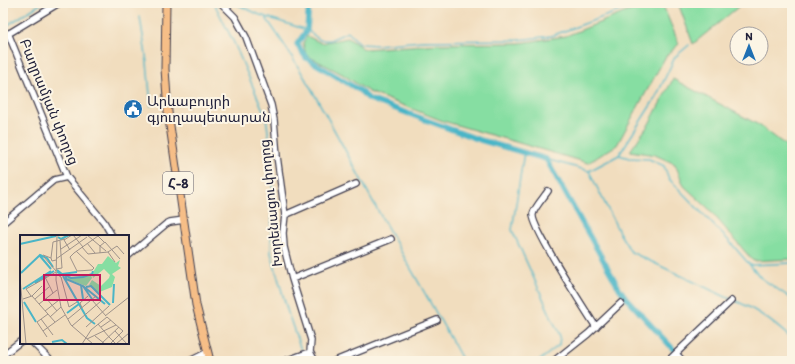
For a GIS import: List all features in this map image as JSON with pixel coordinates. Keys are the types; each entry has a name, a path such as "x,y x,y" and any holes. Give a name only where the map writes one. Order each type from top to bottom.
{"main road":[{"name":"Հ-8","path":"166,3 166,89 198,318 210,361"}],"street":[{"path":"6,35 59,3"},
{"name":"Խորենացու փողոց","path":"221,3 235,17 246,37 271,105 285,215 283,233 284,247 292,279 311,340 310,352 315,361"},
{"name":"Բաղրամյան փողոց","path":"6,35 67,177 104,222 111,235"},
{"path":"3,223 54,180 67,177"},
{"path":"285,215 356,184"},
{"path":"548,191 533,214 533,220 542,238 596,327"},
{"path":"129,255 166,224 184,220"},
{"path":"292,279 391,239"},
{"path":"668,361 731,301"},
{"path":"554,361 596,327 621,303"},
{"path":"335,361 437,320"},
{"path":"3,356 20,342"},
{"path":"34,344 51,361"},
{"path":"190,361 208,352"},
{"path":"285,361 310,352"},
{"path":"676,354 683,361"}],"green space":[{"path":"662,3 679,44 666,56 617,145 588,163 443,121 369,92 342,74 306,55 303,43 307,36 321,43 348,38 364,49 439,44 520,43 566,36 626,12"},
{"path":"678,3 743,3 693,44"},
{"path":"673,79 759,125 792,150 792,259 753,261 708,208 684,186 675,164 655,155 630,151 649,124"}],"waterway":[{"path":"3,28 42,3"},
{"path":"214,3 235,45 266,117 271,153 273,190 271,253 288,313 301,350"},
{"path":"234,3 260,15 307,30 320,40 330,40 348,32 360,44 377,45 422,41 518,40 551,36 641,3"},
{"path":"309,3 307,30 297,44 306,58 359,90 369,99 480,140 546,159 619,288 627,299 674,350"},
{"path":"140,17 147,62 151,106"},
{"path":"266,18 295,61 321,106 382,219 463,361"},
{"path":"619,155 656,97 675,57 689,45"},
{"path":"524,152 512,230 560,336 559,345 539,361"},
{"path":"589,171 619,155 629,158 649,159 664,166 669,179 730,242 761,278 792,299"},
{"path":"546,159 589,171 620,234 631,252 747,306 770,321 792,339"},
{"path":"750,265 792,263"}],"place":[{"name":"Արևաբույրի գյուղապետարան","path":"133,109"}]}
